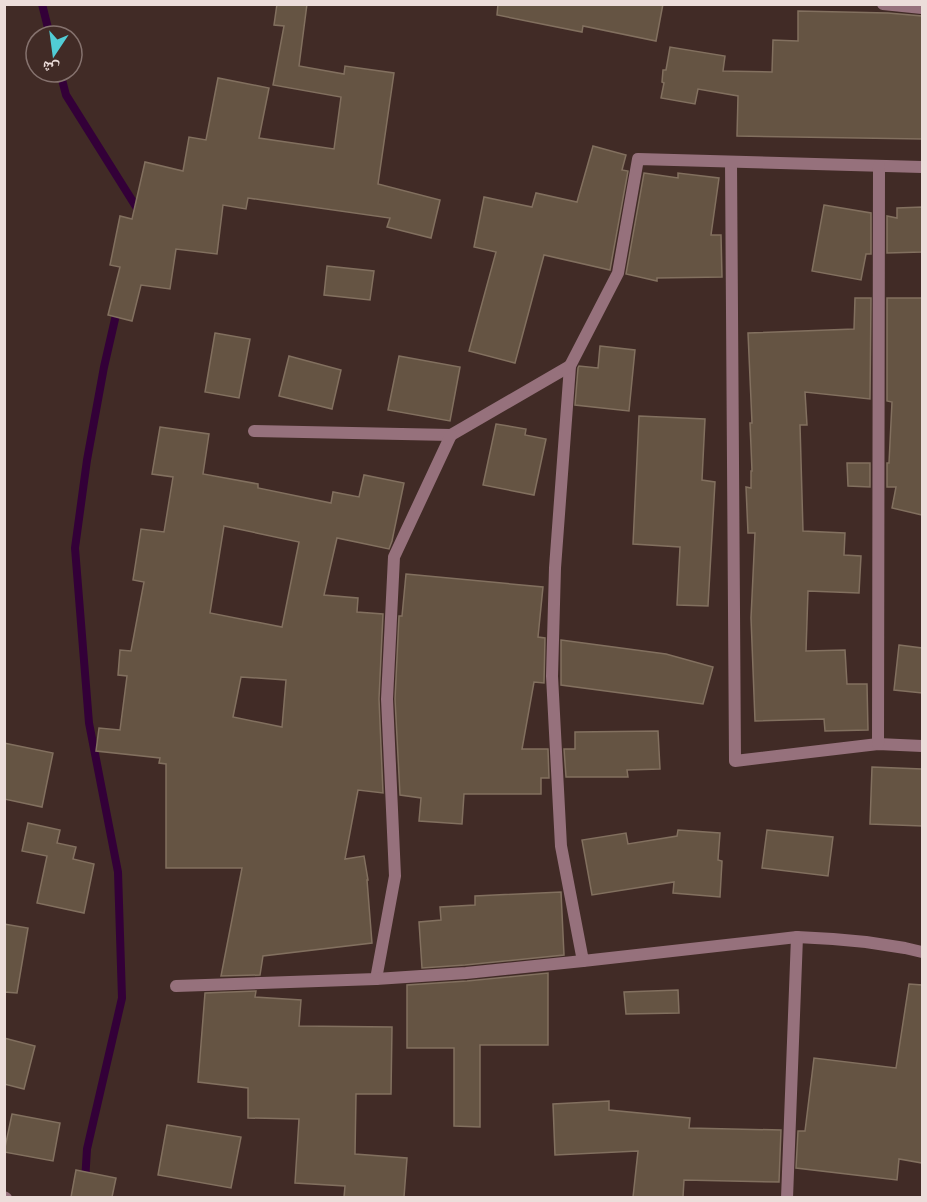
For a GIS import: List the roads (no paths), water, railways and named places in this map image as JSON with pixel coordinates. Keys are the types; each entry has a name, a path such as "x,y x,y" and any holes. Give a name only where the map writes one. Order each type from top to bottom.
{"street":[{"path":"883,4 922,8"},
{"path":"584,961 561,846 552,676 555,568 570,366 618,273 638,159 922,167"},
{"path":"731,162 735,761 878,744 922,746"},
{"path":"878,744 879,166"},
{"path":"254,431 451,435 570,366"},
{"path":"376,980 395,876 387,699 394,556 451,435"},
{"path":"787,1197 797,937"},
{"path":"176,986 376,980 466,973 797,937 866,942 922,952"}],"waterway":[{"path":"42,4 47,24"},
{"path":"63,84 66,95 140,213 139,215"},
{"path":"84,1198 87,1149 122,998 118,872 89,723 75,548 87,460 118,306"}]}
